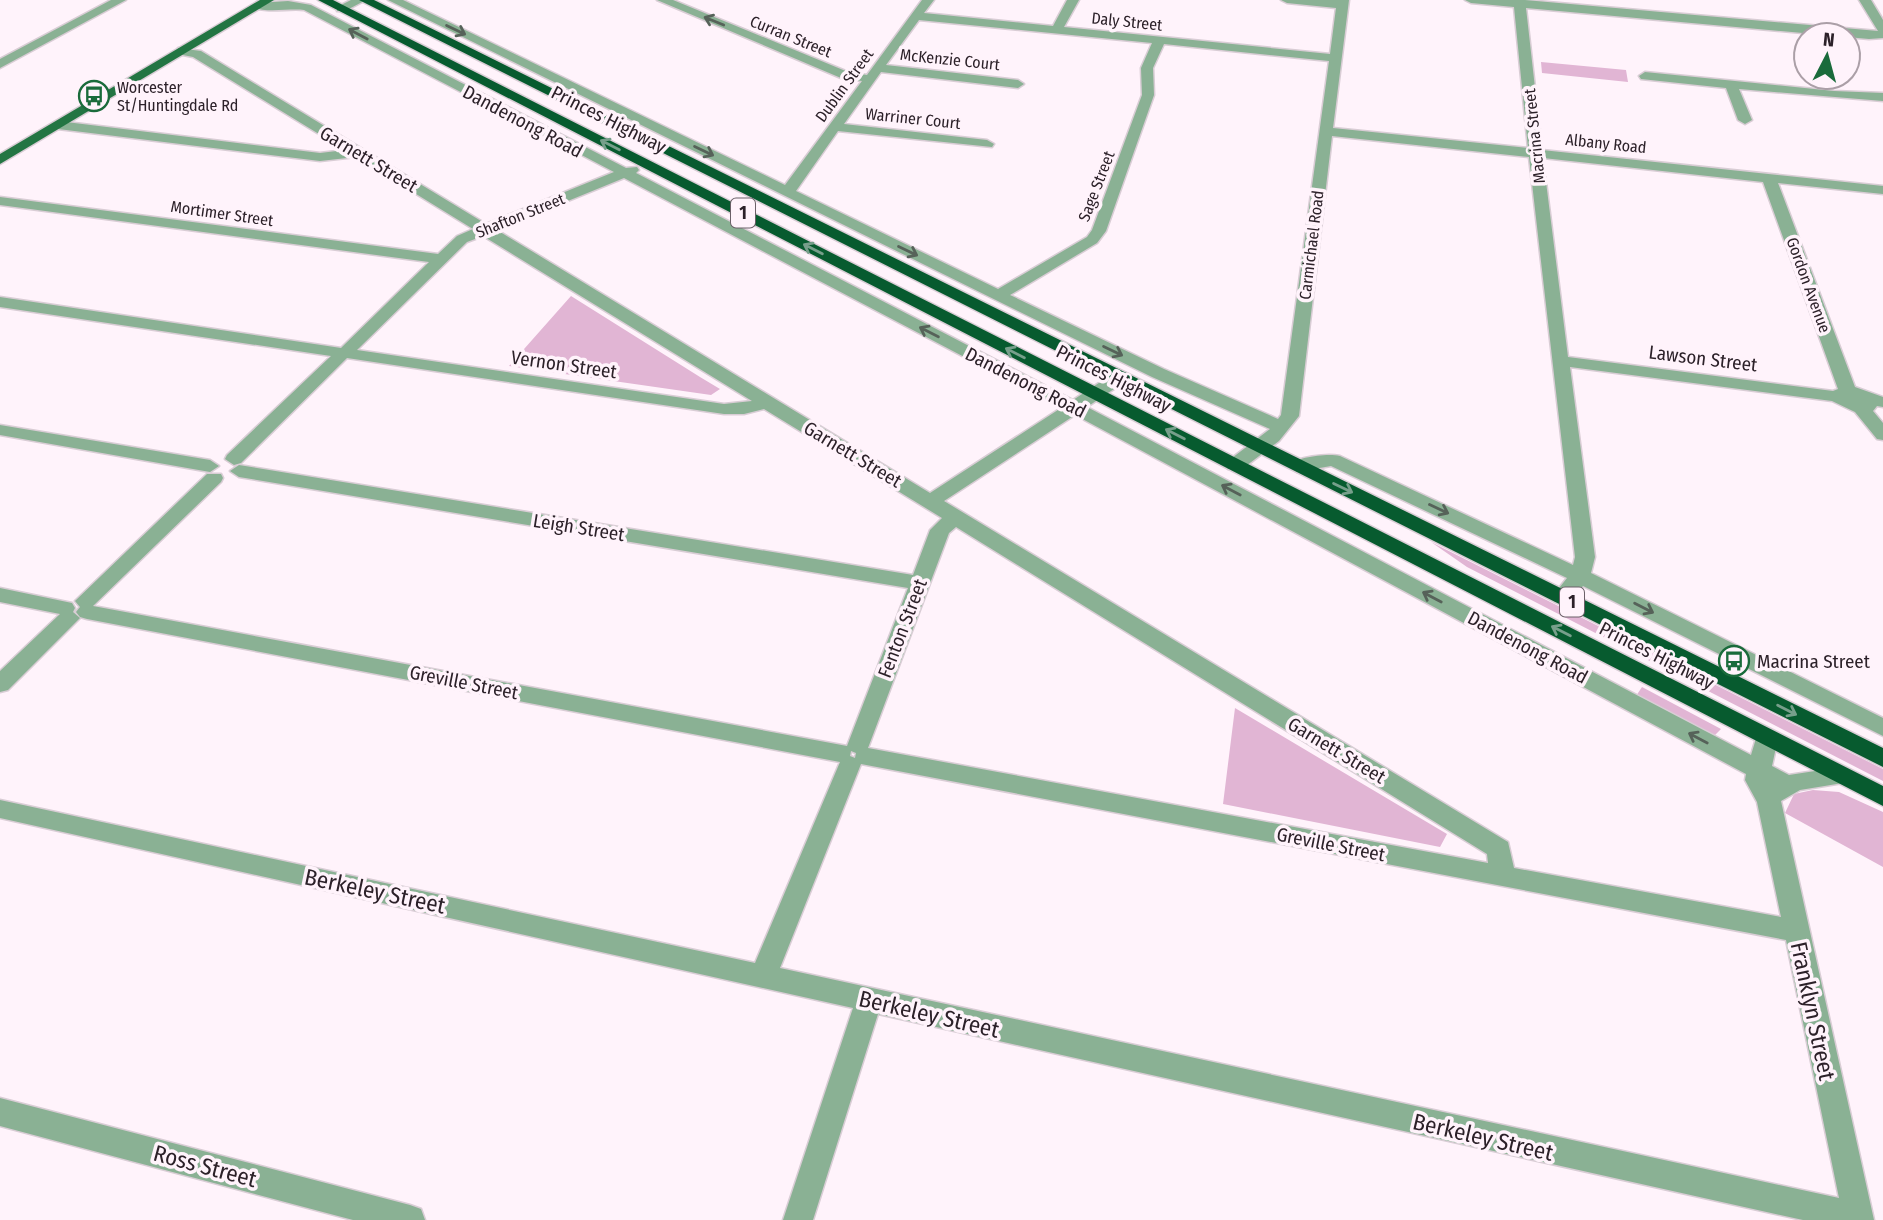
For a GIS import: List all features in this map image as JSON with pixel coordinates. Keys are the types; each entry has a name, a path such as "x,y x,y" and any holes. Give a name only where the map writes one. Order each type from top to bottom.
{"highway":[{"name":"Princes Highway","path":"324,0 1883,797"},
{"name":"Princes Highway","path":"365,0 1883,758"}],"main road":[{"path":"0,160 263,3"}],"street":[{"path":"0,64 120,0"},
{"path":"341,9 359,0"},
{"path":"394,0 1158,373 1282,428 1235,465"},
{"name":"Curran Street","path":"663,0 845,75 874,74"},
{"name":"Dublin Street","path":"788,191 928,0"},
{"path":"1057,30 1073,0"},
{"path":"1287,0 1343,2"},
{"path":"1471,0 1702,15 1883,32"},
{"path":"1865,0 1883,32"},
{"name":"Carmichael Road","path":"1282,428 1291,412 1343,2"},
{"name":"Macrina Street","path":"1519,2 1542,217 1585,557 1580,576"},
{"name":"Dandenong Road","path":"263,3 307,7 1076,408 1758,770"},
{"name":"Daly Street","path":"916,16 1335,58"},
{"name":"Sage Street","path":"998,295 1092,240 1099,231 1148,95 1147,68 1160,40"},
{"name":"Garnett Street","path":"182,51 197,54 1499,849 1502,876"},
{"name":"McKenzie Court","path":"874,74 1018,84"},
{"path":"1646,76 1883,97"},
{"path":"1731,84 1745,120"},
{"name":"Dandenong Road","path":"600,118 622,111"},
{"path":"58,125 320,157 359,153"},
{"name":"Warriner Court","path":"835,127 987,144"},
{"name":"Albany Road","path":"1326,131 1883,190"},
{"name":"Shafton Street","path":"237,465 344,353 462,239 646,164"},
{"name":"Gordon Avenue","path":"1769,178 1843,394"},
{"name":"Mortimer Street","path":"0,201 440,259"},
{"name":"Vernon Street","path":"0,302 724,409 744,409 769,402"},
{"name":"Lawson Street","path":"1561,361 1843,394 1847,404 1871,404"},
{"path":"931,501 1098,395 1120,377"},
{"path":"1871,404 1883,435"},
{"path":"0,430 212,472"},
{"path":"0,684 76,610 221,460 237,465"},
{"path":"1297,466 1333,460 1580,576 1883,728"},
{"name":"Leigh Street","path":"237,465 919,583"},
{"name":"Fenton Street","path":"763,976 854,755 940,530 956,517"},
{"path":"1562,597 1580,576"},
{"name":"Greville Street","path":"0,595 1795,931"},
{"path":"1758,770 1766,737"},
{"name":"Franklyn Street","path":"1758,770 1759,788 1778,794 1795,931 1858,1219"},
{"path":"1778,794 1840,776"},
{"name":"Berkeley Street","path":"0,809 1858,1219"},
{"path":"798,1220 869,1000"},
{"name":"Ross Street","path":"0,1112 410,1220"}],"shaded area":[{"path":"1541,62 1626,70 1628,82 1542,73"},
{"path":"571,296 720,389 711,395 509,366"},
{"path":"1431,542 1883,769 1883,781 1467,567"},
{"path":"1642,687 1721,729 1715,735 1636,696"},
{"path":"1235,708 1447,834 1440,847 1223,804"},
{"path":"1813,790 1839,792 1883,812 1883,867 1785,813 1794,794"}],"place":[{"name":"Worcester St/Huntingdale Rd","path":"94,96"},
{"name":"Macrina Street","path":"1734,661"}]}
